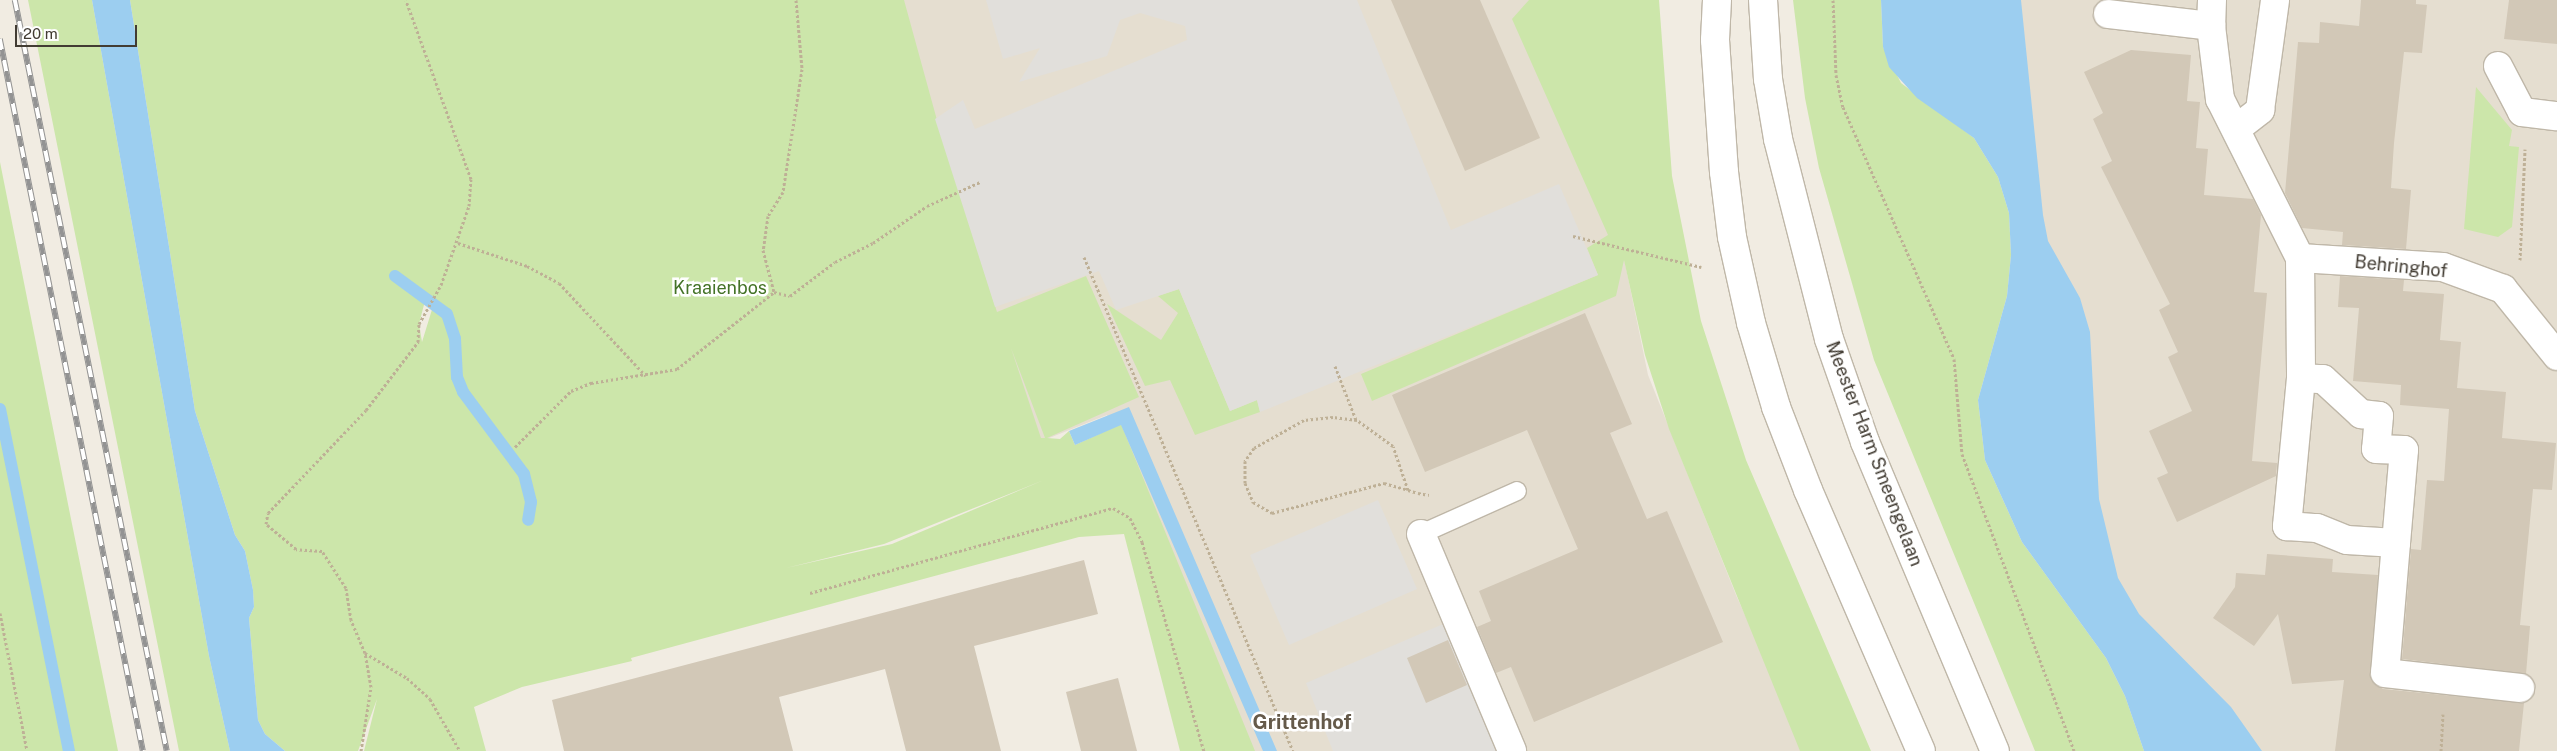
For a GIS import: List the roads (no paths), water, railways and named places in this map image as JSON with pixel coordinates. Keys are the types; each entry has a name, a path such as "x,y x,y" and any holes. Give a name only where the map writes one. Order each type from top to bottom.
{"street":[{"path":"1717,0 1715,40 1724,172 1732,237 1751,322 1776,407 1808,490 1921,751"},
{"name":"Meester Harm Smeengelaan","path":"1763,0 1768,79 1778,139 1828,339 1865,442 1996,751"},
{"path":"2236,129 2260,110 2275,0"},
{"path":"2108,14 2212,13 2220,99 2300,258 2301,378 2287,526 2317,528 2348,540 2396,543"},
{"path":"2498,66 2522,112 2557,116"},
{"name":"Behringhof","path":"2300,258 2443,267 2504,292 2557,356"},
{"path":"2301,378 2323,380 2361,414 2379,416 2376,449 2404,450 2385,673 2520,688"},
{"path":"1421,534 1512,751"}],"lane":[{"path":"1421,534 1518,491"}],"water":[{"path":"92,0 130,0 195,411 235,535 245,551 253,590 254,607 249,618 258,720 265,734 285,751 230,751 209,656"},
{"path":"1881,0 2021,0 2043,215 2048,241 2080,298 2090,332 2099,499 2118,578 2139,614 2231,707 2262,751 2144,751 2125,696 2106,658 2022,542 1985,460 1978,400 2007,296 2011,255 2009,213 1998,177 1974,138 1917,98 1889,67 1883,47"},
{"path":"1129,407 1277,751 1263,751 1121,425 1075,445 1069,431"}],"waterway":[{"path":"395,276 447,314 455,339 457,377 463,392 524,474 531,502 528,520"},
{"path":"0,409 69,751"}],"railway":[{"path":"15,0 167,751"},
{"path":"0,39 143,751"}],"district":[{"name":"Grittenhof","path":"1302,722"}],"park label":[{"name":"Kraaienbos","path":"720,288"}]}
